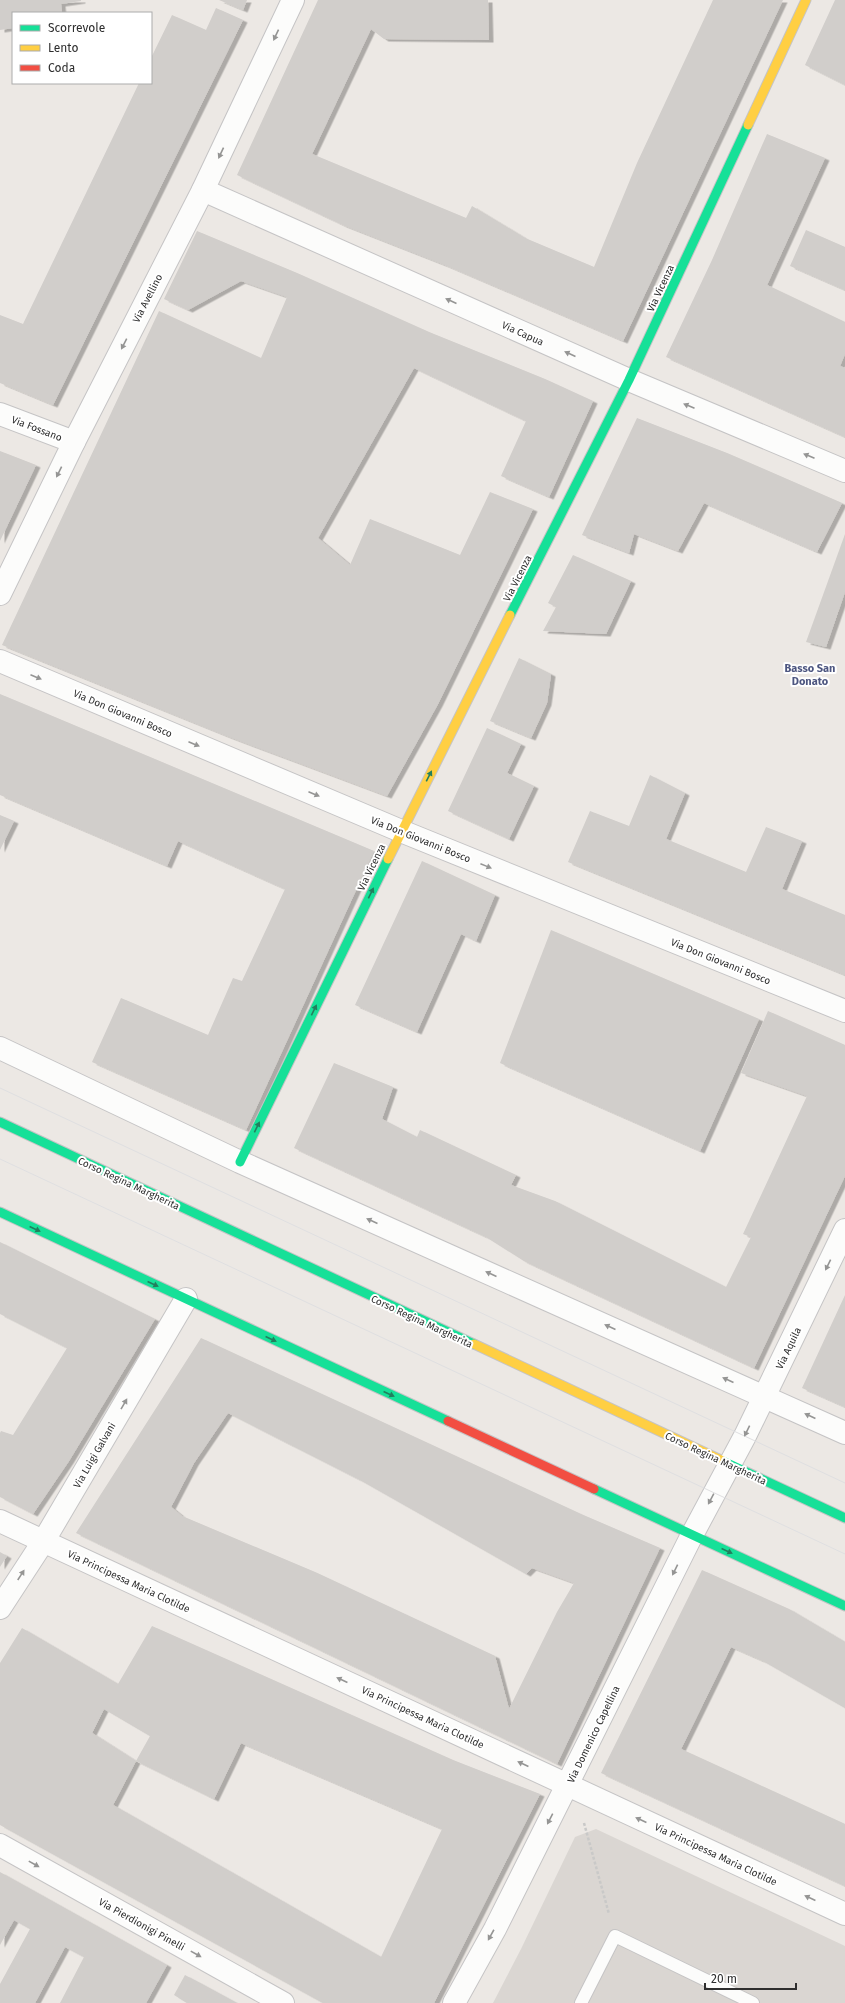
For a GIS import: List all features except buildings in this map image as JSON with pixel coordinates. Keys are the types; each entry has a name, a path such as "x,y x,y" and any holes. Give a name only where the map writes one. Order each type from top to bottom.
{"street":[{"name":"Via Avellino","path":"0,594 74,442 203,190 293,0"},
{"name":"Via Vicenza","path":"240,1162 401,831 629,380 806,0"},
{"name":"Via Capua","path":"203,190 629,380 845,471"},
{"name":"Via Fossano","path":"0,414 74,442"},
{"name":"Via Don Giovanni Bosco","path":"0,661 401,831 845,1011"},
{"path":"0,1048 240,1162 845,1433"},
{"name":"Corso Regina Margherita","path":"0,1122 845,1518"},
{"path":"0,1212 845,1606"},
{"name":"Via Aquila","path":"730,1465 845,1230"},
{"name":"Via Luigi Galvani","path":"0,1608 43,1542 186,1299"},
{"name":"Via Domenico Capellina","path":"454,2003 568,1785 692,1535 730,1465"},
{"name":"Via Principessa Maria Clotilde","path":"0,1521 845,1914"},
{"name":"Via Pierdionigi Pinelli","path":"0,1845 283,2003"}],"lane":[{"path":"581,2003 615,1936 753,2003"}],"path":[{"path":"587,1832 615,1936"}],"shaded area":[{"path":"596,1829 845,1946 845,2003 493,2003 575,1837"}],"tram line":[{"path":"0,1088 845,1483"},
{"path":"0,1159 845,1554"}],"traffic: fast":[{"path":"510,615 629,380 748,125"},
{"path":"240,1162 388,859"},
{"path":"0,1122 474,1344"},
{"path":"0,1212 448,1421"},
{"path":"723,1461 845,1518"},
{"path":"594,1489 845,1606"}],"traffic: slow":[{"path":"748,125 806,0"},
{"path":"388,859 510,615"},
{"path":"474,1344 723,1461"}],"traffic: jam":[{"path":"448,1421 594,1489"}],"district":[{"name":"Basso San Donato","path":"810,674"}]}
